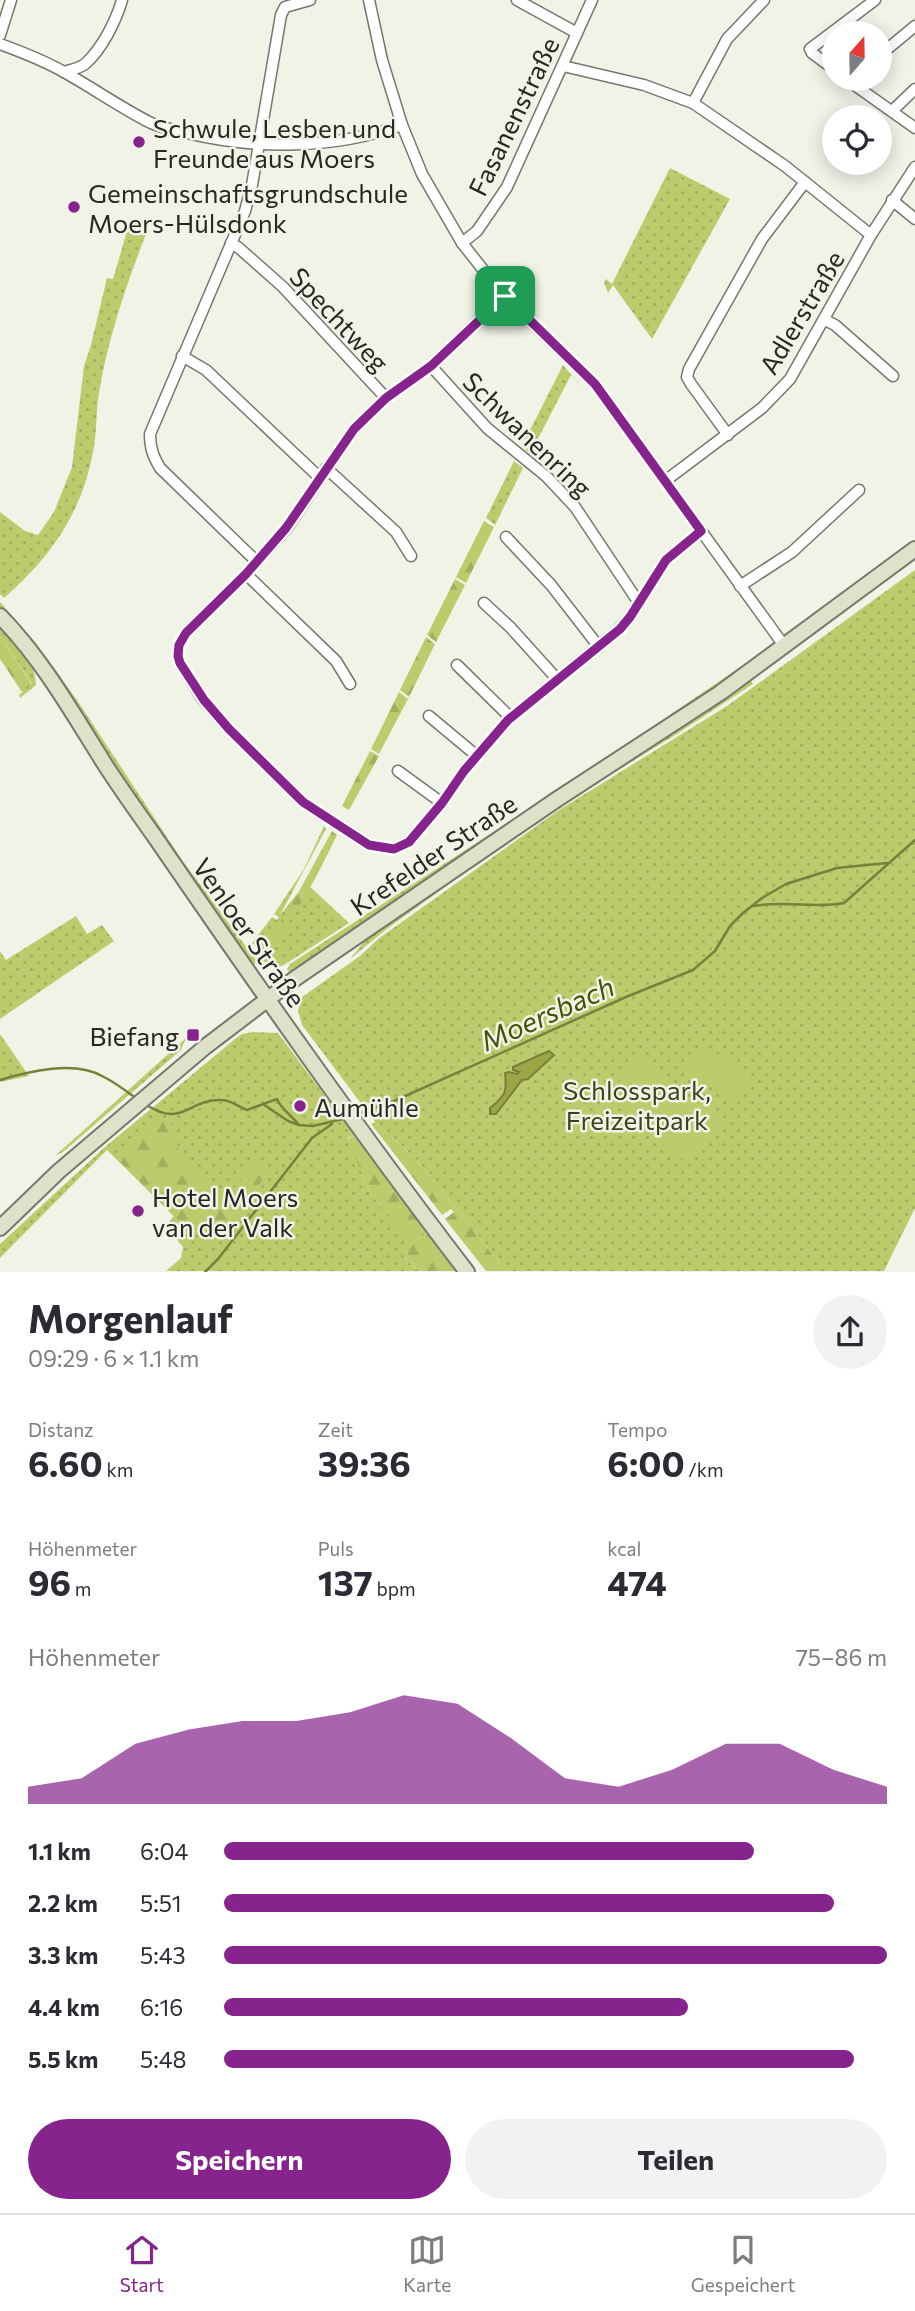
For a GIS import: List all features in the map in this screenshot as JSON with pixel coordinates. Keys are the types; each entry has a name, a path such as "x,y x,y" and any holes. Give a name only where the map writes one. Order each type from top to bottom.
{"main road":[{"name":"Krefelder Straße","path":"0,1227 59,1171 205,1047 293,980 556,800 673,726 785,648 915,549"},
{"name":"Venloer Straße","path":"0,616 56,687 124,792 267,1000 467,1272"},
{"path":"248,973 270,982 293,980"}],"street":[{"path":"0,35 11,0"},
{"path":"64,72 85,64 115,20 122,0"},
{"path":"257,562 160,468 153,456 150,435 245,211 252,185 281,15 285,7 310,0"},
{"path":"369,0 382,60 402,125 422,174 462,243 505,296 595,384 785,648"},
{"path":"517,0 577,33"},
{"name":"Fasanenstraße","path":"462,243 477,231 508,187 592,0"},
{"path":"693,103 727,39 764,0"},
{"path":"847,21 875,0"},
{"path":"892,45 915,26"},
{"path":"822,40 810,49 822,60"},
{"path":"0,44 34,56 153,124 215,140 258,145 343,139 402,125"},
{"path":"563,66 644,85 693,103 805,182 871,234"},
{"path":"915,89 892,111 915,128"},
{"path":"864,91 884,105"},
{"name":"Adlerstraße","path":"665,481 762,408 790,379 871,234 915,167"},
{"path":"728,435 687,377 762,239 805,182"},
{"path":"892,200 915,219"},
{"name":"Spechtweg","path":"231,243 283,287 386,398"},
{"path":"431,366 505,296"},
{"path":"825,320 835,325 892,376"},
{"path":"182,356 206,370 320,478"},
{"name":"Schwanenring","path":"639,603 575,507 548,477 487,428 431,366 386,398 354,429 286,528 246,574 186,633 179,645 178,656 204,700 262,763 303,802 369,845 394,849 409,842 477,756 511,718 620,629 639,603 666,560 701,531"},
{"path":"326,468 396,532 411,556"},
{"path":"740,586 792,552 859,490"},
{"path":"506,537 551,585 599,647"},
{"path":"246,574 337,661 350,684"},
{"path":"484,603 511,628 557,679"},
{"path":"457,665 511,718"},
{"path":"429,716 477,756"},
{"path":"398,771 442,803"}],"green space":[{"path":"670,168 730,199 652,339 613,285 608,293 604,282 606,279 612,284"},
{"path":"128,228 146,234 107,353 98,399 94,446 82,491 74,511 51,548 37,566 4,598 0,594 0,512 25,531 38,535 54,512 72,467 84,366 107,278 113,279"},
{"path":"563,365 585,391 571,375 530,454 522,446"},
{"path":"514,461 523,468 495,525 486,518"},
{"path":"484,521 494,527 466,583 456,577"},
{"name":"Schlosspark, Freizeitpark","path":"915,570 915,1208 884,1271 505,1271 415,1158 375,1122 302,1025 298,1011 302,997 360,956 378,939 559,810 727,706"},
{"path":"455,579 465,585 436,642 427,635"},
{"path":"0,602 36,643 77,700 182,860 256,960 254,966 183,867 76,704 37,649 0,607"},
{"path":"0,626 33,669 36,685 20,698 19,695 32,684 0,636"},
{"path":"0,636 32,685 22,692 0,659"},
{"path":"426,637 435,644 409,697 400,690"},
{"path":"740,667 742,669 655,730 289,972 287,969 290,964 604,760"},
{"path":"751,681 753,684 677,734 545,815 388,928 350,959 376,932 558,804"},
{"path":"399,692 408,699 379,754 371,749"},
{"path":"370,751 379,756 349,810 342,806"},
{"path":"324,826 326,829 280,915 306,883 349,923 284,965 271,966 258,956 252,943 272,917 277,920 279,917 274,914 304,869"},
{"path":"332,831 337,835 305,897 276,940 261,953 292,904"},
{"path":"76,916 87,934 102,925 114,941 0,1019 0,951 6,960"},
{"path":"278,1033 355,1136 347,1138 371,1195 393,1219 407,1240 425,1228 428,1232 411,1244 405,1259 420,1271 166,1271 181,1258 183,1247 166,1226 174,1216 107,1150 0,1258 0,1244 105,1147 235,1039 242,1034"},
{"path":"0,1034 29,1076 0,1082"},
{"path":"186,1038 181,1050 55,1156"},
{"path":"701,1044 754,1077 738,1103 685,1071"},
{"path":"639,1057 721,1122 688,1163 606,1098"},
{"path":"153,1117 171,1121 176,1143 184,1157 199,1175 217,1188 232,1189 257,1160 269,1166 267,1174 207,1250 118,1160 135,1145 147,1122"},
{"path":"375,1122 415,1158 505,1271 486,1271 445,1219 454,1212 451,1209 442,1215 371,1124"},
{"path":"355,1136 425,1228 407,1241 393,1219 371,1195 347,1139"},
{"path":"428,1232 458,1271 420,1271 405,1259 411,1244"}],"shaded area":[{"path":"549,1051 554,1055 528,1079 522,1080 496,1114 490,1114 490,1108 504,1093 505,1073 517,1074 519,1072 513,1070 513,1067"}],"waterway":[{"name":"Moersbach","path":"754,906 844,903 915,840"},
{"name":"Moersbach","path":"357,1114 394,1101 626,997 693,970 715,951 730,926 743,913 786,884 837,868 887,863"},
{"path":"0,1080 52,1069 80,1069 104,1077 137,1099"},
{"path":"145,1104 168,1114 210,1101 228,1101 247,1110 277,1099 299,1125 313,1126 347,1118"},
{"path":"263,1104 299,1125"},
{"path":"205,1272 312,1138 332,1124"}],"place":[{"name":"Schwule, Lesben und Freunde aus Moers","path":"139,142"},
{"name":"Gemeinschaftsgrundschule Moers-Hülsdonk","path":"74,207"},
{"name":"Biefang","path":"193,1035"},
{"name":"Aumühle","path":"300,1106"},
{"name":"Hotel Moers van der Valk","path":"138,1211"}],"route":[{"path":"505,296 595,384 701,531 666,560 620,629 508,720 409,842 394,849 369,845 303,802 229,729 184,672 178,656 179,645 186,633 246,574 286,528 354,429 386,398 431,366 505,296"}]}
